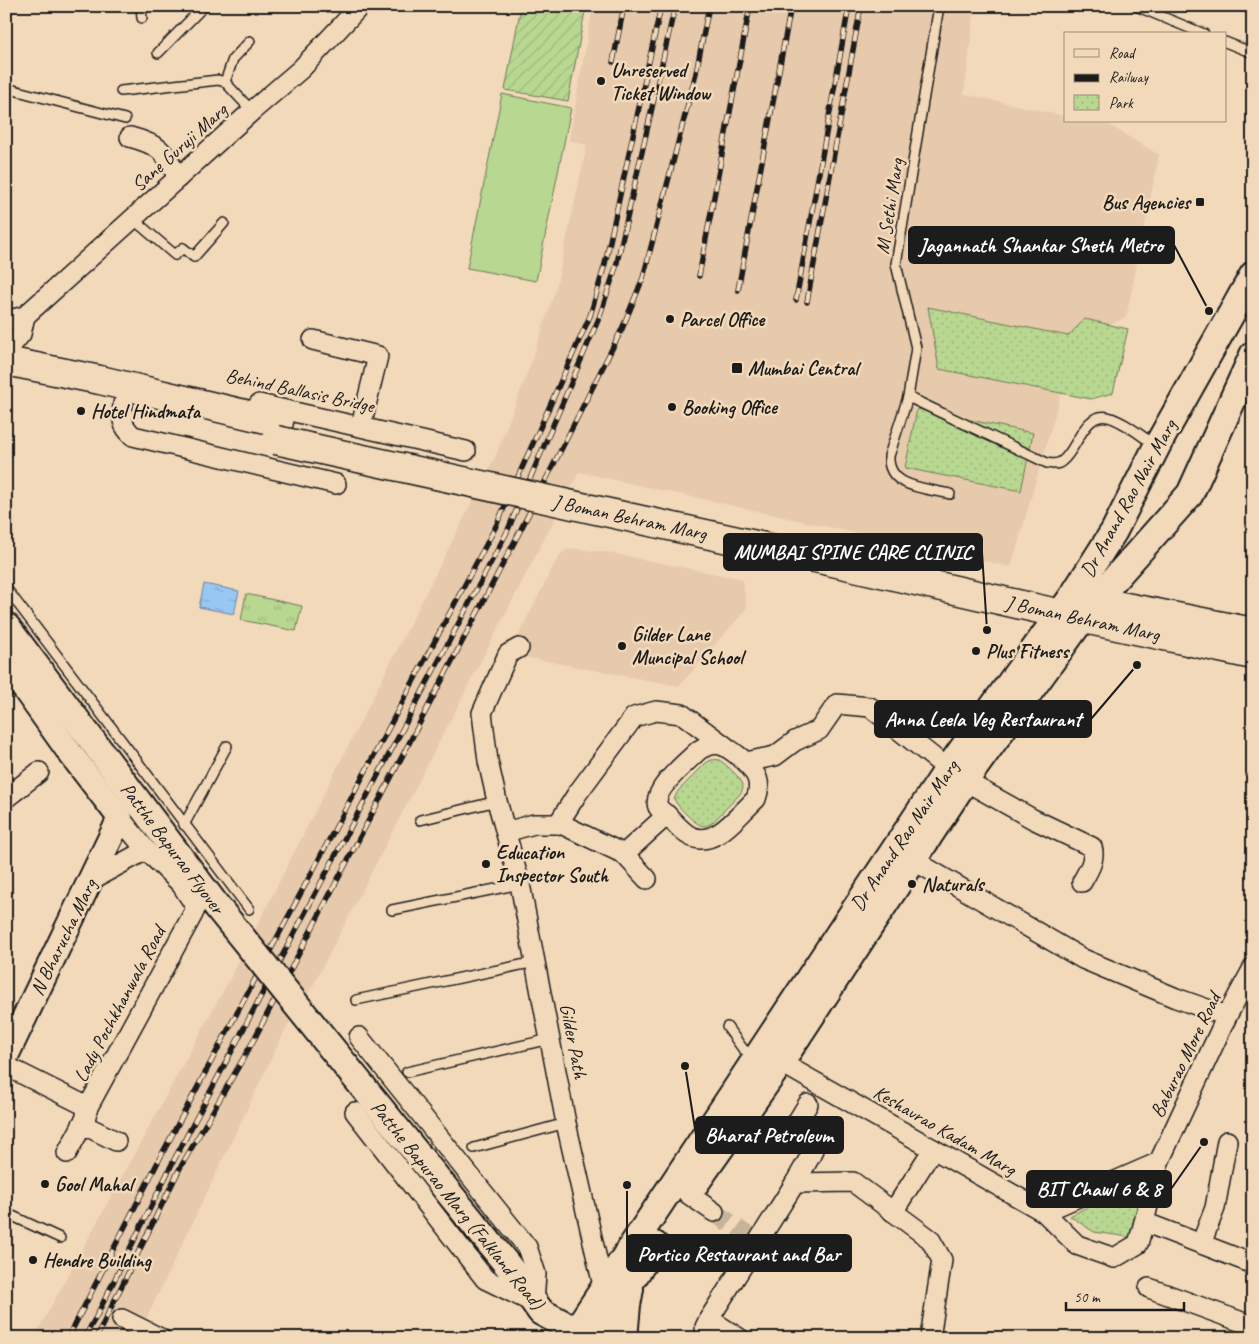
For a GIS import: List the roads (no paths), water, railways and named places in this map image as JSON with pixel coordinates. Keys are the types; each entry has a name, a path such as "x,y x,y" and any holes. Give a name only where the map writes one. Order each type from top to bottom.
{"main road":[{"name":"Dr Anand Rao Nair Marg","path":"1078,608 1157,446 1253,275"},
{"name":"Dr Anand Rao Nair Marg","path":"572,1337 766,1058 956,775 1078,608 1190,494 1253,355"},
{"name":"J Boman Behram Marg","path":"6,361 123,395 277,431 1078,608 1253,655"},
{"name":"J Boman Behram Marg","path":"6,380 123,395"},
{"name":"J Boman Behram Marg","path":"1078,608 1253,632"},
{"name":"Patthe Bapurao Flyover","path":"6,626 219,909 346,1066"},
{"name":"Dr Anand Rao Nair Marg","path":"572,1337 632,1281 688,1194 766,1058 913,860 956,775"},
{"name":"Patthe Bapurao Marg (Falkland Road)","path":"346,1066 509,1267 538,1308 562,1323 572,1337"},
{"path":"624,1338 632,1281"}],"street":[{"name":"Sane Guruji Marg","path":"6,322 25,316 301,69 360,6"},
{"path":"130,137 158,148 168,156 178,178"},
{"name":"Sane Guruji Marg","path":"6,352 20,334 25,316"},
{"path":"313,340 378,356 361,426"},
{"name":"Behind Ballasis Bridge","path":"123,395 145,380 466,450"},
{"path":"123,395 122,416 124,428 133,436 336,484"},
{"name":"Gilder Path","path":"519,648 508,654 482,713 488,761 520,884 566,1123 604,1290"},
{"path":"6,663 70,753 120,818"},
{"path":"746,762 775,756 795,741 819,730 837,704 870,707 956,775 1034,819 1092,847 1094,853 1092,863 1082,882"},
{"path":"558,824 577,794 634,717 656,711 682,714 726,746 755,771 760,785 756,799 719,834 705,840 697,839 682,830 657,805 658,798 666,783 699,750 718,744 726,746"},
{"path":"6,798 39,772"},
{"path":"624,854 667,815"},
{"name":"Lady Pochkhanwala Road","path":"6,1066 85,1116 196,907 181,884 146,850 120,818"},
{"name":"N Bharucha Marg","path":"6,1056 120,818"},
{"path":"506,832 534,824 558,824 624,854 647,879"},
{"path":"91,880 146,850"},
{"path":"913,860 1083,959 1176,998 1227,1016"},
{"name":"Baburao More Road","path":"1144,1222 1159,1162 1227,1016 1253,968"},
{"path":"359,1037 527,1248 536,1274 538,1308"},
{"name":"Keshavrao Kadam Marg","path":"766,1058 1044,1212 1077,1245 1114,1258 1138,1244 1144,1222"},
{"path":"706,1338 705,1327 753,1239 795,1183 811,1155 814,1147 806,1138 797,1134 797,1122 808,1104"},
{"path":"355,1112 484,1279 538,1308"},
{"path":"67,1153 85,1116 116,1141"},
{"path":"1201,1244 1215,1208 1227,1141"},
{"path":"892,1212 933,1149"},
{"path":"1044,1212 1159,1162"},
{"path":"795,1183 853,1182 930,1239 942,1260 930,1338"},
{"path":"688,1194 714,1212"},
{"path":"1144,1222 1253,1264"},
{"path":"1149,1288 1253,1326"},
{"path":"122,1319 160,1338"},
{"path":"709,1319 739,1338"}],"lane":[{"path":"141,6 142,18"},
{"path":"158,53 204,6"},
{"name":"M Sethi Marg","path":"939,6 896,264 916,348 908,397 888,464 896,478 905,483 950,494"},
{"path":"1136,6 1199,32"},
{"path":"225,82 233,59 250,41"},
{"path":"1226,42 1253,53"},
{"path":"121,91 218,80 225,82 252,111"},
{"path":"6,88 125,119"},
{"path":"133,219 175,255 183,248 194,257 224,223"},
{"path":"908,397 1047,463 1056,464 1063,461 1083,430 1095,419 1105,416 1116,420 1157,446"},
{"path":"6,588 249,909"},
{"path":"184,825 226,746"},
{"path":"420,820 497,800"},
{"path":"392,910 520,884"},
{"path":"356,1000 535,962"},
{"path":"727,1027 742,1049 766,1058"},
{"path":"407,1072 550,1039"},
{"path":"474,1148 566,1123"},
{"path":"6,1213 60,1238"}],"water":[{"path":"204,584 239,591 234,614 199,607"}],"tunnel":[{"path":"714,1212 749,1237"}],"railway":[{"path":"613,62 624,6"},
{"path":"68,1338 162,1154 496,526 590,316 605,264 661,6"},
{"path":"84,1338 174,1160 507,532 599,318 616,267 675,6"},
{"path":"96,1338 180,1168 251,1045 517,537 622,329 643,278 696,73 709,6"},
{"path":"699,276 750,6"},
{"path":"738,290 791,6"},
{"path":"796,300 849,6"},
{"path":"807,302 861,6"}],"place":[{"name":"Unreserved Ticket Window","path":"601,81"},
{"name":"Bus Agencies","path":"1200,202"},
{"name":"Jagannath Shankar Sheth Metro","path":"1209,311"},
{"name":"Parcel Office","path":"670,319"},
{"name":"Mumbai Central","path":"737,368"},
{"name":"Booking Office","path":"672,407"},
{"name":"Hotel Hindmata","path":"81,411"},
{"name":"MUMBAI SPINE CARE CLINIC","path":"987,630"},
{"name":"Gilder Lane Muncipal School","path":"622,646"},
{"name":"Plus Fitness","path":"976,651"},
{"name":"Anna Leela Veg Restaurant","path":"1137,665"},
{"name":"Education Inspector South","path":"486,864"},
{"name":"Naturals","path":"912,884"},
{"name":"Bharat Petroleum","path":"685,1066"},
{"name":"BIT Chawl 6 & 8","path":"1204,1142"},
{"name":"Gool Mahal","path":"45,1184"},
{"name":"Portico Restaurant and Bar","path":"627,1185"},
{"name":"Hendre Building","path":"33,1260"}]}
